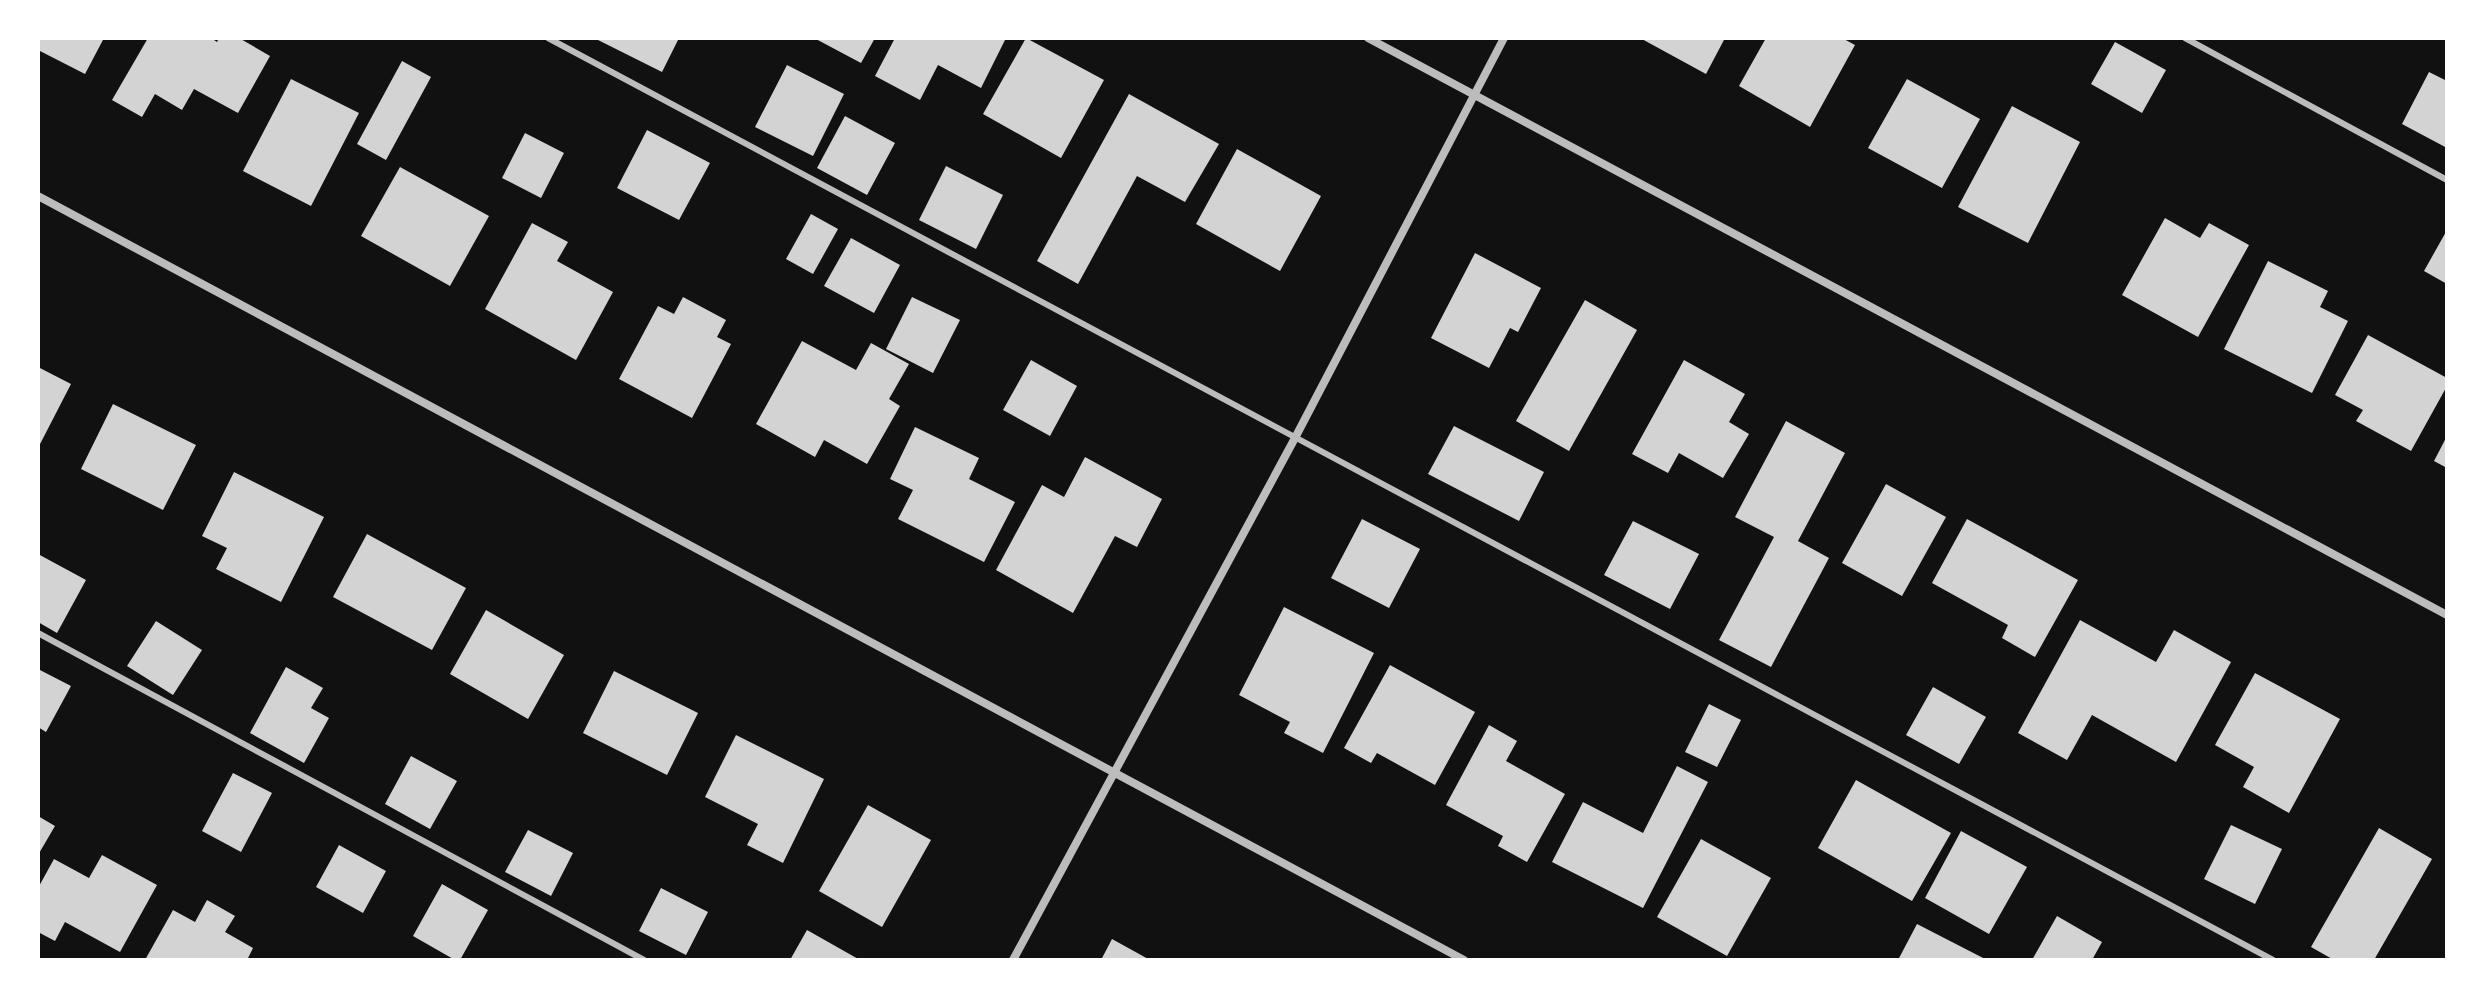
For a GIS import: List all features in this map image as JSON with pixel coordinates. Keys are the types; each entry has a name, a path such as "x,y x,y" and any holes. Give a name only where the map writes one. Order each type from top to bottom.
{"street":[{"path":"1368,38 2447,615"},
{"path":"1013,960 1295,438 1504,38"},
{"path":"38,196 1464,960"}],"lane":[{"path":"548,38 2273,960"},
{"path":"2185,38 2447,180"},
{"path":"38,633 644,960"}],"building":[{"path":"38,38 104,38 85,74 38,50"},
{"path":"148,38 211,38 217,42 219,38 239,38 270,56 238,113 194,89 182,110 155,94 142,117 112,100"},
{"path":"594,38 679,38 662,72"},
{"path":"814,38 875,38 861,63"},
{"path":"895,38 1006,38 981,88 938,65 920,100 875,76"},
{"path":"1026,38 1104,80 1061,158 983,114"},
{"path":"1640,38 1725,38 1706,74"},
{"path":"1766,38 1842,38 1855,45 1810,127 1739,86"},
{"path":"2115,42 2166,70 2142,113 2091,84"},
{"path":"402,61 431,77 386,160 357,144"},
{"path":"787,65 844,94 813,156 755,127"},
{"path":"2429,72 2447,81 2447,148 2402,124"},
{"path":"291,79 359,113 311,206 243,171"},
{"path":"1907,79 1980,119 1942,188 1868,148"},
{"path":"1129,94 1219,144 1185,202 1137,176 1078,284 1037,261"},
{"path":"2012,106 2080,142 2028,243 1958,207"},
{"path":"845,116 895,143 867,195 817,168"},
{"path":"647,130 710,163 679,220 617,188"},
{"path":"525,133 564,153 541,198 502,178"},
{"path":"1237,149 1321,196 1280,271 1196,224"},
{"path":"946,166 1003,195 976,249 919,220"},
{"path":"400,167 489,216 450,286 361,236"},
{"path":"811,214 838,229 813,274 786,259"},
{"path":"2165,218 2200,238 2209,223 2249,245 2198,337 2122,295"},
{"path":"532,223 568,242 557,261 613,292 576,360 485,309"},
{"path":"2447,230 2447,284 2424,271"},
{"path":"851,238 900,265 874,313 824,286"},
{"path":"1475,253 1541,288 1518,332 1510,328 1489,368 1431,338"},
{"path":"2268,261 2328,291 2320,307 2348,321 2312,393 2224,349"},
{"path":"683,297 726,320 717,337 731,344 692,418 619,379 658,306 674,314"},
{"path":"912,297 960,320 933,373 886,349"},
{"path":"1585,300 1637,330 1569,451 1516,421"},
{"path":"2368,335 2447,378 2447,386 2411,451 2356,421 2363,410 2335,395"},
{"path":"802,341 856,370 871,343 909,364 889,399 900,406 867,464 824,440 815,457 756,424"},
{"path":"1031,360 1077,386 1050,436 1003,410"},
{"path":"1684,360 1745,394 1729,422 1749,434 1723,478 1679,453 1668,473 1632,454"},
{"path":"38,367 71,384 38,448"},
{"path":"113,404 196,445 163,510 81,469"},
{"path":"1786,421 1845,453 1798,541 1829,558 1771,667 1719,640 1774,537 1735,517"},
{"path":"1454,426 1544,472 1519,521 1428,474"},
{"path":"915,427 979,458 969,479 1015,502 984,562 898,519 913,490 890,479"},
{"path":"2447,436 2447,468 2434,461"},
{"path":"1085,457 1162,499 1137,547 1115,536 1073,613 996,570 1042,485 1064,497"},
{"path":"234,472 324,517 281,602 216,569 227,548 202,536"},
{"path":"1886,484 1946,517 1902,596 1842,563"},
{"path":"1362,519 1420,549 1389,608 1331,578"},
{"path":"1967,519 2078,580 2035,657 2002,638 2008,625 1932,583"},
{"path":"1633,521 1699,554 1670,609 1604,575"},
{"path":"367,534 466,588 432,650 333,597"},
{"path":"38,554 86,580 57,633 38,622"},
{"path":"1284,607 1374,653 1323,753 1284,733 1290,722 1239,695"},
{"path":"486,610 564,655 528,719 450,674"},
{"path":"2080,620 2156,662 2174,630 2231,662 2176,762 2092,715 2067,760 2018,733"},
{"path":"156,621 202,650 173,695 127,666"},
{"path":"1390,665 1475,712 1435,785 1377,753 1371,763 1344,748"},
{"path":"286,667 323,688 311,708 329,718 304,763 250,733"},
{"path":"38,669 71,686 46,732 38,727"},
{"path":"614,671 698,713 667,775 583,733"},
{"path":"2255,673 2340,719 2289,813 2243,787 2254,767 2215,745"},
{"path":"1933,687 1986,717 1959,764 1906,735"},
{"path":"1709,704 1741,720 1717,767 1685,752"},
{"path":"1489,725 1517,741 1506,761 1565,794 1527,862 1498,846 1503,836 1446,805"},
{"path":"736,735 824,779 783,863 747,845 758,824 705,797"},
{"path":"411,756 457,781 430,829 385,804"},
{"path":"1677,766 1708,782 1643,908 1552,862 1583,802 1643,833"},
{"path":"233,773 272,793 241,852 202,831"},
{"path":"1856,780 1951,833 1912,901 1818,848"},
{"path":"868,805 931,840 882,927 819,891"},
{"path":"38,816 55,826 38,855"},
{"path":"2231,825 2282,849 2255,904 2204,879"},
{"path":"2379,828 2432,859 2374,960 2334,960 2311,947"},
{"path":"528,830 573,853 551,896 505,872"},
{"path":"1961,831 2027,867 1989,934 1925,898"},
{"path":"1701,839 1771,878 1727,956 1657,917"},
{"path":"339,845 386,871 363,913 316,887"},
{"path":"102,855 157,885 120,952 65,922 55,941 38,932 38,888 54,859 89,878"},
{"path":"442,884 488,910 460,960 413,936"},
{"path":"661,888 708,912 686,955 639,931"},
{"path":"207,900 235,916 225,932 253,948 247,960 145,960 173,910 195,922"},
{"path":"2057,916 2102,942 2092,960 2032,960"},
{"path":"1917,924 1987,960 1898,960"},
{"path":"807,930 860,960 790,960"},
{"path":"1112,939 1150,960 1101,960"}]}
